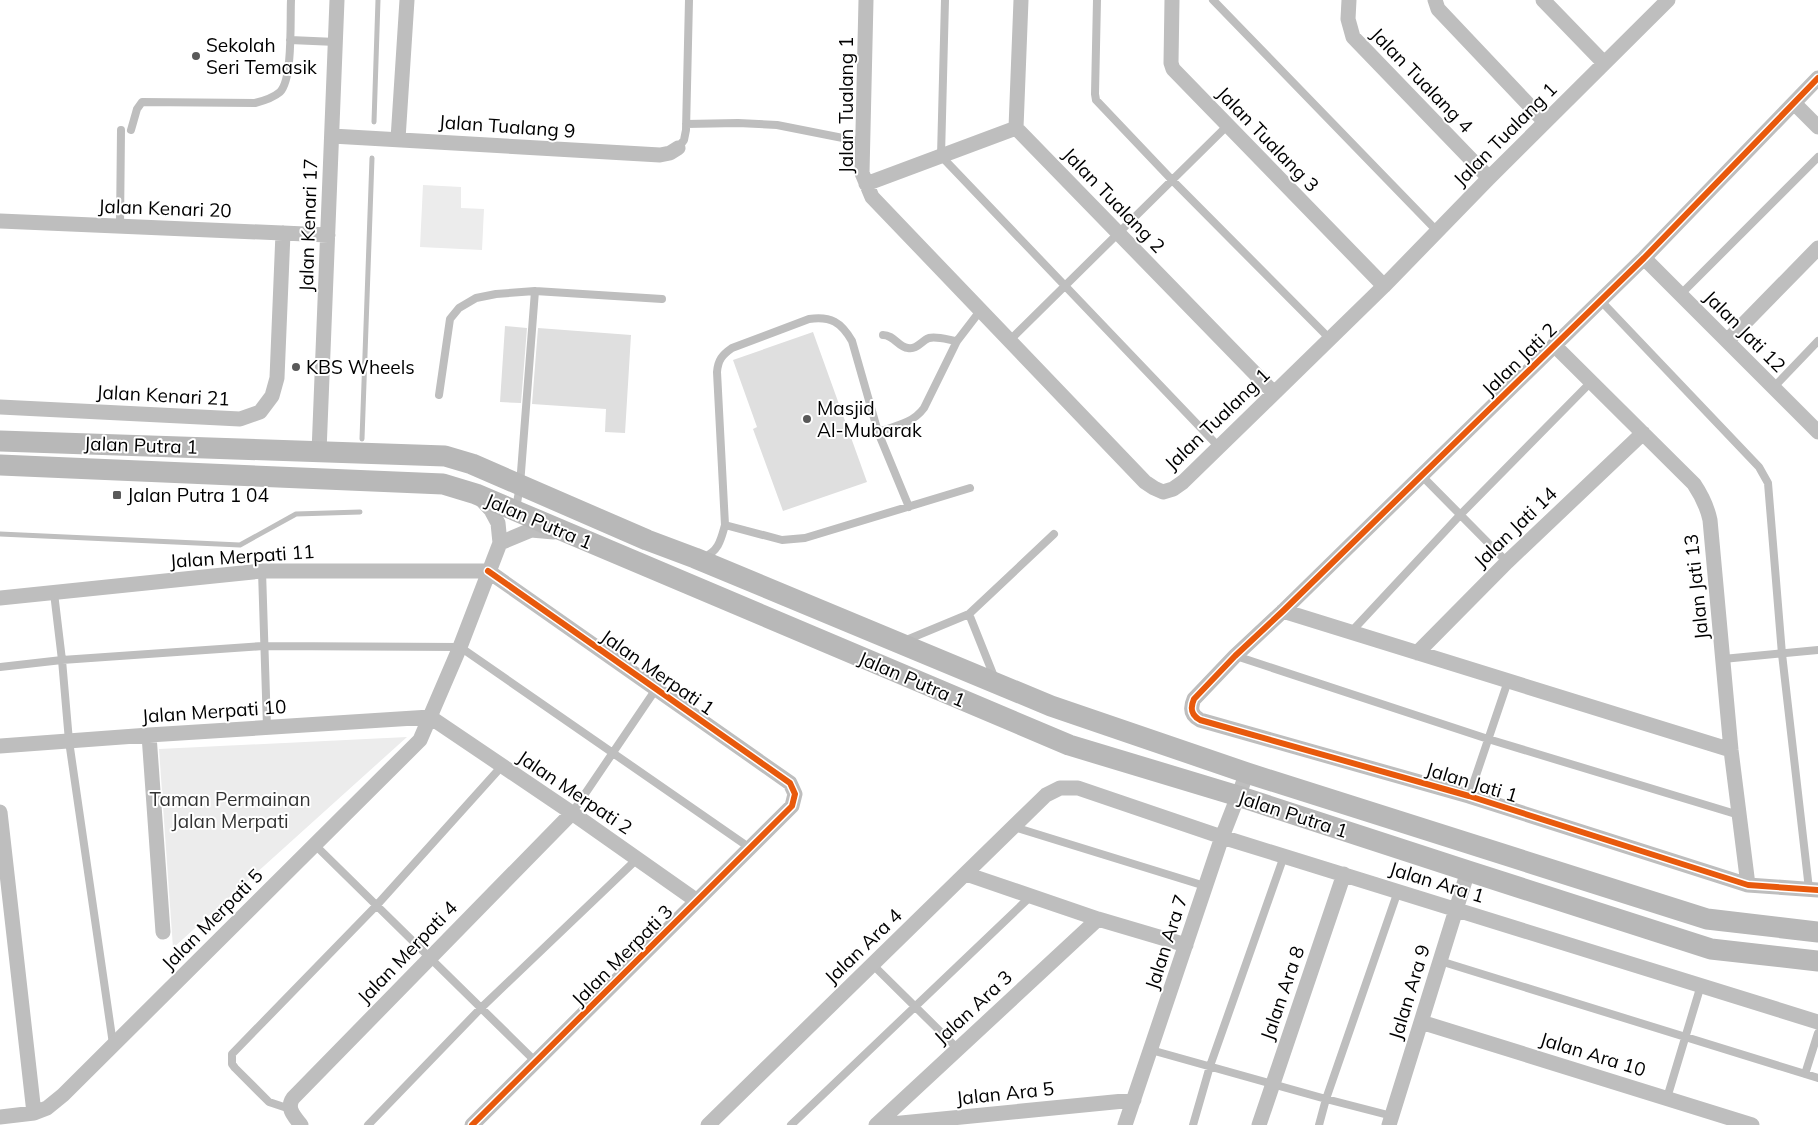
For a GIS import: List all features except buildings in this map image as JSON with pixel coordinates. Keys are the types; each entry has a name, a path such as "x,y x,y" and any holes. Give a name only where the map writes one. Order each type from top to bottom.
{"main road":[{"name":"Jalan Putra 1","path":"0,441 445,456 472,464 647,540 695,558 1050,706 1246,773 1707,919 1818,932"},
{"name":"Jalan Putra 1","path":"0,465 443,484 476,494 1069,745 1238,796 1468,872 1711,949 1818,961"}],"street":[{"name":"Jalan Kenari 17","path":"320,452 337,0"},
{"path":"398,139 407,0"},
{"name":"Jalan Tualang 1","path":"866,0 862,173 872,197 1145,482 1163,492 1173,489 1219,448 1273,392 1384,286 1663,2"},
{"path":"866,184 1016,128 1021,0"},
{"name":"Jalan Tualang 3","path":"1172,0 1172,69 1384,286"},
{"name":"Jalan Tualang 4","path":"1349,0 1348,19 1353,37 1488,178"},
{"path":"1435,0 1438,9 1545,122"},
{"path":"1543,0 1604,63"},
{"name":"Jalan Jati 2","path":"1235,656 1644,258 1818,78"},
{"path":"1794,103 1818,127"},
{"name":"Jalan Tualang 2","path":"1016,128 1273,392"},
{"name":"Jalan Tualang 9","path":"332,136 660,154 670,153 678,148"},
{"name":"Jalan Kenari 20","path":"0,222 328,235"},
{"name":"Jalan Kenari 21","path":"0,407 240,419 260,412 272,396 277,378 283,233"},
{"path":"1727,341 1818,248"},
{"name":"Jalan Jati 12","path":"1644,258 1818,432"},
{"name":"Jalan Jati 13","path":"1554,345 1694,484 1702,495 1707,507 1710,520 1731,750 1748,885"},
{"name":"Jalan Jati 14","path":"1417,652 1507,562 1643,433"},
{"path":"476,494 491,510 498,523 500,543 531,530 565,532"},
{"name":"Jalan Merpati 5","path":"0,1117 34,1113 47,1108 63,1095 420,740 460,647 500,543"},
{"name":"Jalan Merpati 11","path":"0,598 262,571 488,571"},
{"name":"Jalan Merpati 1","path":"488,571 790,783 795,794 792,806"},
{"path":"1283,611 1731,750"},
{"name":"Jalan Jati 1","path":"1235,656 1194,699 1191,711 1200,720 1469,796 1748,885 1814,889"},
{"name":"Jalan Merpati 10","path":"0,746 430,717"},
{"name":"Jalan Merpati 2","path":"430,717 572,813 697,901"},
{"path":"149,735 163,932"},
{"name":"Jalan Ara 7","path":"1125,1125 1205,886 1246,773"},
{"name":"Jalan Ara 1","path":"1046,795 1060,788 1078,788 1222,837 1818,1022"},
{"name":"Jalan Ara 4","path":"708,1125 1046,795"},
{"name":"Jalan Merpati 3","path":"472,1125 792,806"},
{"path":"0,812 34,1113"},
{"name":"Jalan Merpati 4","path":"290,1109 293,1098 572,813"},
{"name":"Jalan Ara 9","path":"1390,1120 1468,872"},
{"path":"966,874 1098,919 1186,945"},
{"name":"Jalan Ara 8","path":"1259,1125 1344,874"},
{"name":"Jalan Ara 3","path":"876,1125 1098,919"},
{"name":"Jalan Ara 10","path":"1421,1022 1752,1125"},
{"name":"Jalan Ara 5","path":"881,1125 1134,1100"},
{"path":"290,1109 300,1125"}],"lane":[{"path":"132,130 137,108 142,102 255,103 280,92 286,81 291,0"},
{"path":"678,148 684,140 686,124 689,0"},
{"path":"945,0 941,156 1066,285 1219,448"},
{"path":"1097,0 1096,100 1172,180 1330,339"},
{"path":"1212,0 1437,230"},
{"path":"290,40 336,42"},
{"path":"686,124 738,123 777,125 863,142"},
{"path":"1010,340 1227,126"},
{"path":"120,226 121,130"},
{"path":"1681,294 1818,157"},
{"path":"439,395 450,319 459,308 476,298 487,295 535,292 662,299"},
{"path":"516,511 520,484 535,292"},
{"path":"1600,300 1764,474 1770,492 1782,654 1814,889"},
{"path":"878,432 908,422 918,416 924,408 957,341 980,311"},
{"path":"695,558 706,557 716,550 725,525 716,372 718,362 732,348 809,319 822,317 835,321 846,330 852,341 878,432 908,507"},
{"path":"883,335 889,336 910,349 934,337 957,341"},
{"path":"1774,388 1818,341"},
{"path":"1351,632 1461,514 1591,382"},
{"path":"1421,475 1507,562"},
{"path":"725,525 782,540 805,538 970,488"},
{"path":"899,643 969,614 1054,534"},
{"path":"262,571 267,728"},
{"path":"54,593 69,741 113,1046"},
{"path":"969,614 996,683"},
{"path":"0,667 62,660 263,646 460,647 750,848"},
{"path":"1723,659 1818,650"},
{"path":"1235,656 1488,739 1739,815"},
{"path":"1469,796 1508,681"},
{"path":"572,813 656,689"},
{"path":"290,1109 267,1100 235,1068 232,1064 232,1054 376,906 502,766"},
{"path":"1014,827 1205,886"},
{"path":"314,844 536,1062"},
{"path":"1194,1125 1210,1066 1284,856"},
{"path":"368,1125 481,1008 637,859"},
{"path":"1319,1125 1398,891"},
{"path":"791,1125 1031,896"},
{"path":"1440,961 1818,1078"},
{"path":"872,964 958,1049"},
{"path":"1667,1098 1700,985"},
{"path":"1805,1074 1818,1033"},
{"path":"1150,1050 1272,1084 1390,1120"}],"green space":[{"path":"423,185 461,187 461,208 484,209 482,250 420,247"},
{"name":"Taman Permainan Jalan Merpati","path":"407,737 173,948 159,749"}],"waterway":[{"path":"374,122 378,0"},
{"path":"362,439 372,158"},
{"path":"0,534 240,545 296,514 360,512"}],"cycle path":[{"path":"1818,78 1644,258 1235,656 1194,699 1192,705 1193,714 1200,720 1469,796 1748,885 1818,890"},
{"path":"472,1125 792,806 795,794 790,783 488,571"}],"place":[{"name":"Sekolah Seri Temasik","path":"196,56"},
{"name":"KBS Wheels","path":"296,367"},
{"name":"Masjid Al-Mubarak","path":"807,419"},
{"name":"Jalan Putra 1 04","path":"117,495"}]}
